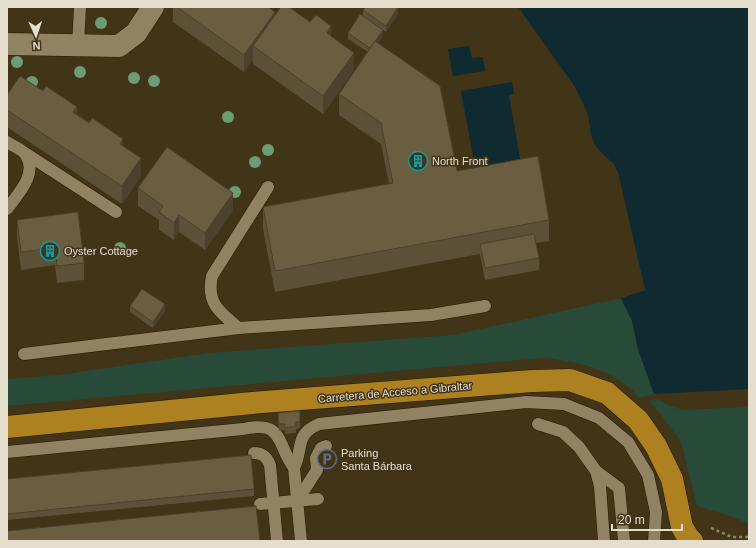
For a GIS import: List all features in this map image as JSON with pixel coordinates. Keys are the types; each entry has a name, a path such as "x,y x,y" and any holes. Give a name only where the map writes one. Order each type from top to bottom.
{"highway":[{"name":"Carretera de Acceso a Gibraltar","path":"7,427 252,403 532,381 570,380 607,393 638,420 656,446 672,479 682,527 692,541"}],"street":[{"path":"7,44 119,46 136,33 154,7"}],"lane":[{"path":"78,45 80,7"},
{"path":"7,142 116,212"},
{"path":"7,209 26,183 30,166 25,154"},
{"path":"238,328 220,313 213,302 210,288 212,276 268,187"},
{"path":"24,354 238,328 432,315 485,306"},
{"path":"302,541 294,468 298,458 301,438 311,427 319,424 526,402 564,404 599,418 628,442 648,475 656,512 654,541"},
{"path":"538,424 563,432 579,447 596,471 619,488 624,541"},
{"path":"7,452 262,427 271,430 280,438 287,458 294,468"},
{"path":"297,501 317,470 316,458 321,448 326,446"},
{"path":"254,453 260,453 265,456 270,465 277,541"},
{"path":"596,471 600,486 604,541"},
{"path":"260,504 318,498"}],"green space":[{"path":"621,298 632,321 638,349 654,394 639,398 630,388 607,373 575,363 542,358 7,406 7,379 59,375 209,353 453,335"},
{"path":"658,399 668,405 683,410 749,407 749,524 736,518 697,506 681,442 649,401"}],"water":[{"path":"518,7 749,7 749,389 654,394 638,349 632,321 621,298 645,290 618,173 613,163 599,151 594,143 591,135 588,115 582,101"},
{"path":"469,46 472,58 483,57 485,71 453,76 448,49"},
{"path":"512,82 514,94 509,95 522,170 477,178 461,91"}],"pier":[{"path":"516,7 518,7 575,87 588,116 591,135 589,136 586,116 573,88"},
{"path":"596,146 605,157 613,163 618,173 645,290 621,298 620,296 643,289 616,174 611,165 597,152 594,147"}],"building":[{"path":"177,7 268,7 275,12 244,55"},
{"path":"281,7 289,7 310,22 316,15 331,26 327,33 354,53 323,96 253,46"},
{"path":"366,7 398,7 386,26 363,10"},
{"path":"360,14 383,30 370,48 348,33"},
{"name":"North Front","path":"375,41 440,86 457,171 538,156 549,220 275,271 263,207 393,183 381,123 339,94"},
{"path":"20,76 43,91 46,86 77,107 73,112 89,123 92,118 123,139 120,144 141,158 122,186 7,110 7,95"},
{"path":"167,147 233,193 205,233 179,215 174,223 159,212 163,206 138,188"},
{"path":"78,212 84,263 57,266 55,248 21,252 17,220"},
{"path":"534,234 539,258 485,268 480,244"},
{"path":"142,289 165,304 153,322 130,306"},
{"path":"300,411 300,422 296,422 296,426 285,428 285,424 279,424 278,413"},
{"path":"251,455 254,489 7,514 7,479"},
{"path":"256,506 260,541 7,541 7,531"}],"place":[{"name":"North Front","path":"418,161"},
{"name":"Oyster Cottage","path":"50,251"},
{"name":"Parking Santa Bárbara","path":"327,459"}]}
